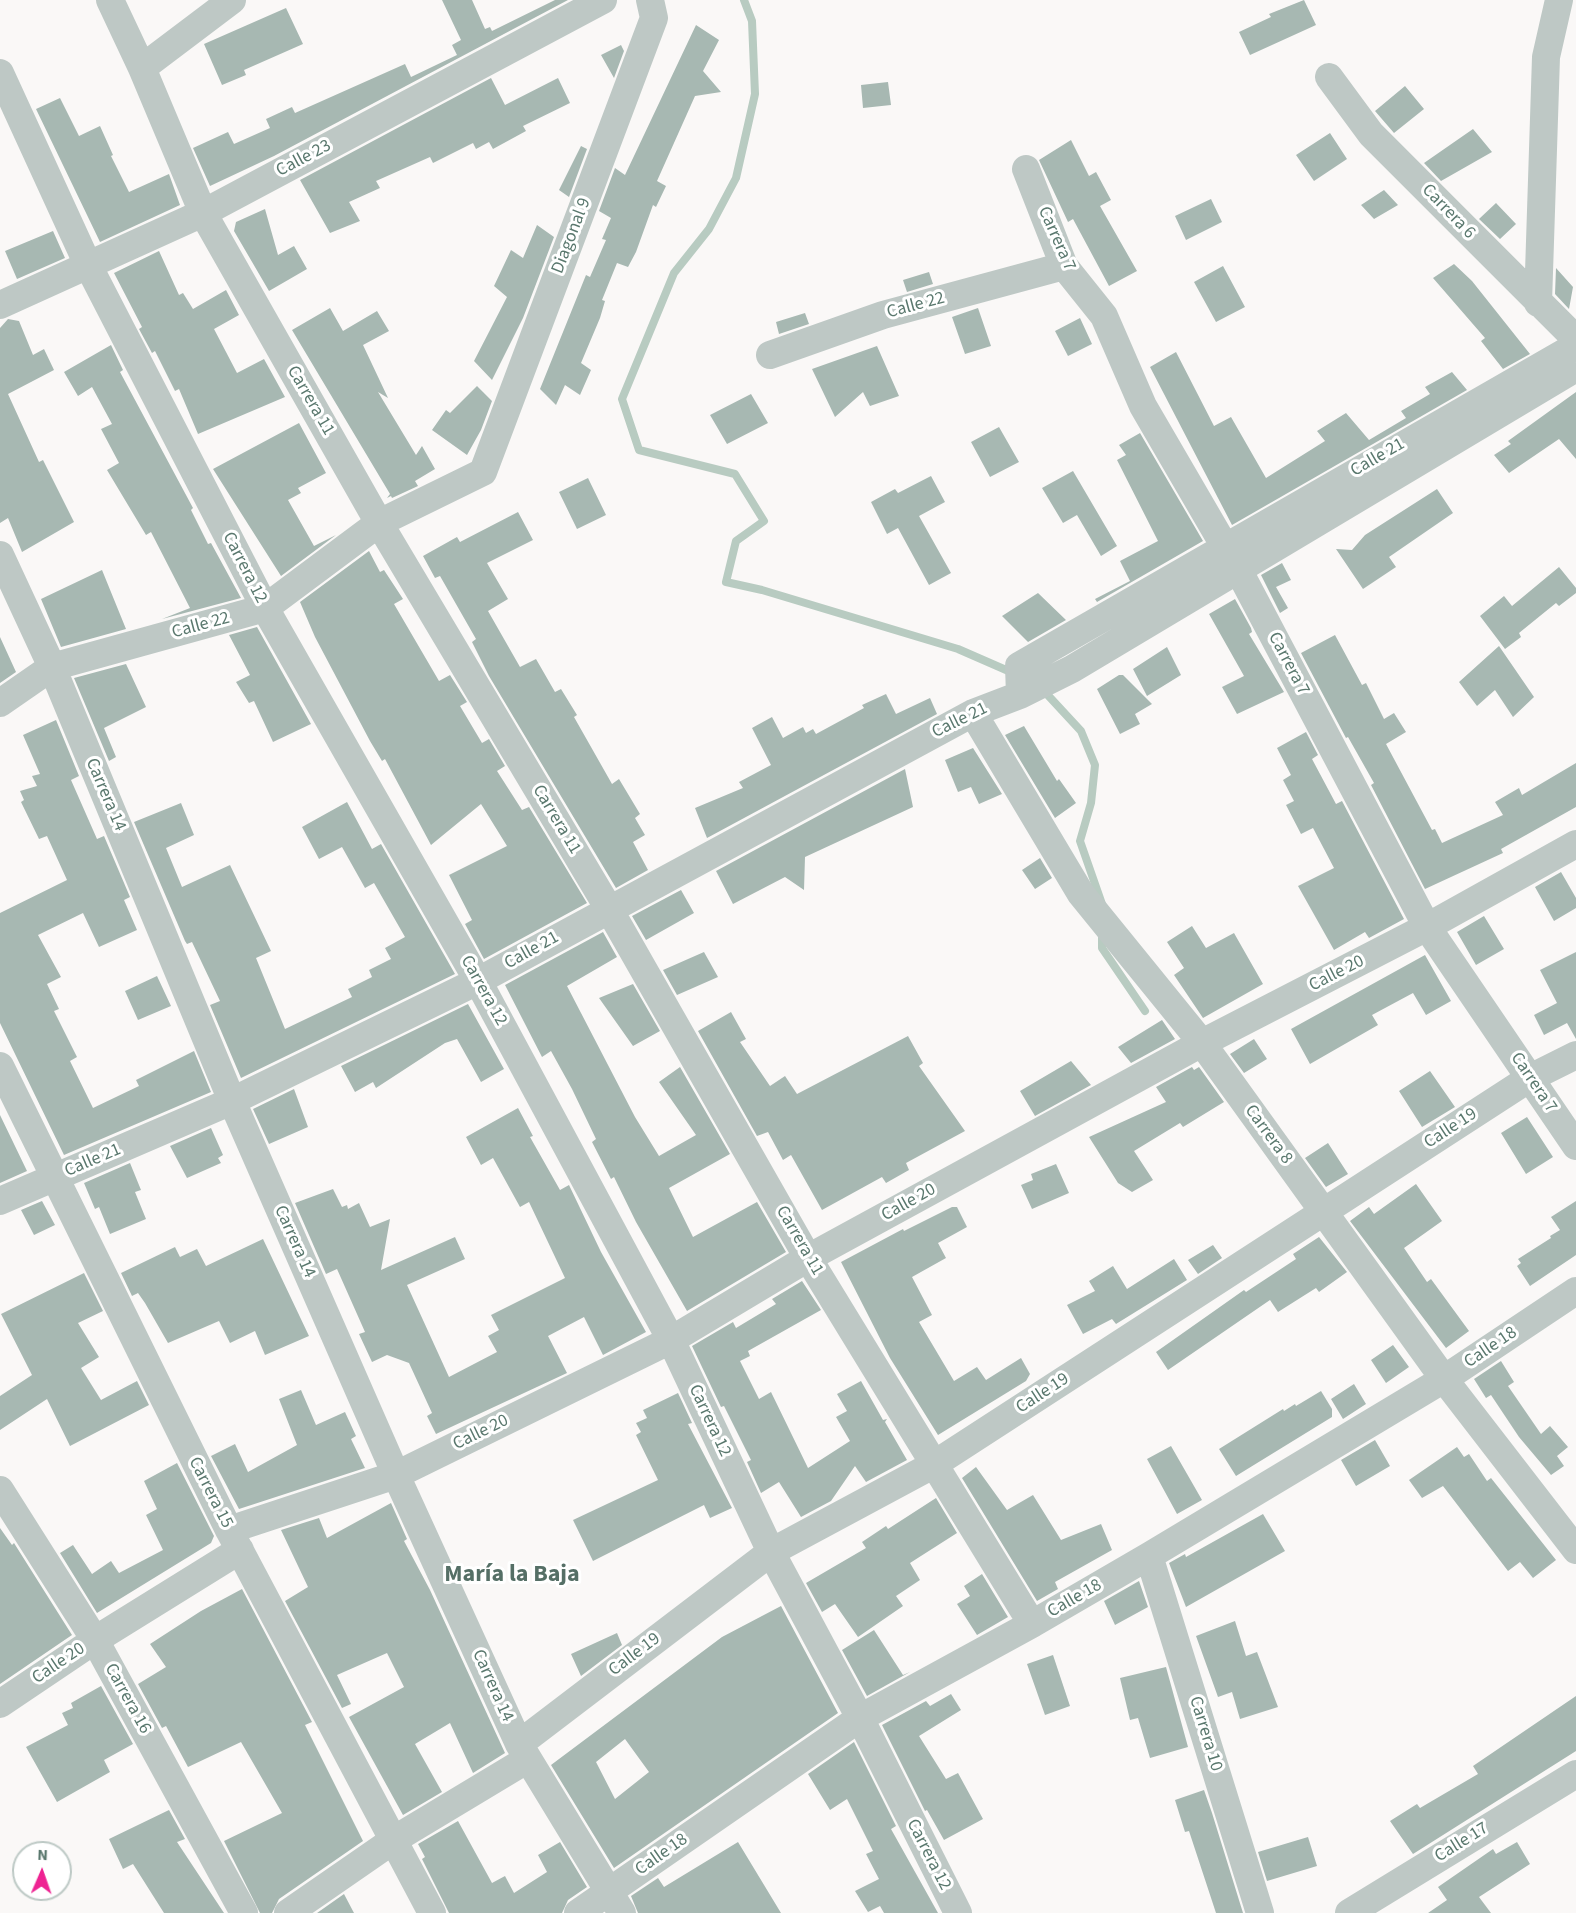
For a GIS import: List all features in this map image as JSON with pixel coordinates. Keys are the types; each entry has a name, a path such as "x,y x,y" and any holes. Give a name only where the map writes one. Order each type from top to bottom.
{"street":[{"name":"Carrera 11","path":"110,0 142,68 203,213 379,523 609,909 808,1258 1032,1624"},
{"path":"142,68 232,0"},
{"name":"Calle 23","path":"0,305 203,213 603,0"},
{"name":"Diagonal 9","path":"483,472 654,18 650,0"},
{"path":"1538,303 1546,57 1559,0"},
{"name":"Carrera 12","path":"0,73 88,265 266,608 478,981 671,1340 771,1552 860,1718 958,1913"},
{"name":"Carrera 6","path":"1329,77 1371,134 1576,339"},
{"name":"Carrera 7","path":"1026,169 1064,266 1104,316 1143,406 1225,545 1427,927 1576,1146"},
{"name":"Calle 22","path":"770,356 883,315 1064,266"},
{"name":"Calle 21","path":"1020,695 1019,666 1225,545 1574,358"},
{"name":"Calle 21","path":"0,1201 232,1101 478,981 973,712 1020,695 1072,669 1239,571 1574,358"},
{"name":"Calle 22","path":"0,703 52,667 266,608 379,523 483,472"},
{"name":"Carrera 14","path":"0,555 52,667 232,1101 396,1474 523,1751 616,1902"},
{"name":"Carrera 8","path":"973,712 1081,894 1202,1043 1444,1379 1576,1550"},
{"name":"Calle 20","path":"0,1704 95,1640 234,1540 396,1474 671,1340 808,1258 1202,1043 1427,927 1576,844"},
{"name":"Calle 19","path":"288,1913 523,1751 771,1552 933,1465 1530,1078 1576,1055"},
{"name":"Carrera 15","path":"0,1066 53,1178 234,1540 395,1839 432,1913"},
{"name":"Calle 18","path":"578,1913 616,1902 860,1718 1032,1624 1149,1556 1444,1379 1576,1291"},
{"name":"Carrera 16","path":"0,1490 95,1640 244,1913"},
{"name":"Carrera 10","path":"1149,1556 1260,1913"},
{"name":"Calle 17","path":"1349,1913 1576,1774"}],"building":[{"path":"442,0 472,0 485,29 490,27 492,31 555,0 568,0 274,156 210,186 193,148 228,132 234,144 270,128 266,119 292,107 295,113 405,64 411,77 457,55 452,45 461,40"},
{"path":"1304,0 1316,25 1250,55 1239,32 1271,17 1269,14"},
{"path":"286,8 303,44 244,70 246,75 222,85 204,44"},
{"path":"696,25 719,40 703,71 721,92 695,96 657,181 666,186 656,207 653,205 636,252 628,267 617,263 602,300 605,301 600,318 581,363 591,370 580,395 565,385 556,405 540,389 586,275 590,277 606,240 602,239 611,218 599,211 615,168 625,175"},
{"path":"621,45 624,51 614,78 601,55"},
{"path":"491,78 505,105 558,78 570,103 523,126 526,131 493,149 489,142 476,149 473,143 433,163 430,157 376,181 380,188 349,202 360,221 330,233 300,180"},
{"path":"888,82 891,105 863,108 861,85"},
{"path":"1405,86 1424,109 1394,133 1375,111"},
{"path":"60,98 79,136 100,126 113,155 111,156 129,192 169,174 180,205 100,242 36,109"},
{"path":"1473,129 1492,152 1441,181 1424,163"},
{"path":"1330,133 1347,159 1314,181 1296,155"},
{"path":"1071,140 1089,176 1096,172 1111,200 1100,206 1137,271 1109,286 1073,219 1068,222 1039,160"},
{"path":"581,146 587,149 569,197 559,190"},
{"path":"1384,190 1398,205 1374,219 1361,205"},
{"path":"1211,199 1222,222 1186,240 1175,216"},
{"path":"1496,203 1516,224 1500,239 1479,219"},
{"path":"265,209 278,255 294,246 307,269 269,291 234,231 236,222"},
{"path":"537,225 554,237 523,318 492,380 474,361 507,297 494,286 511,250 523,258"},
{"path":"53,231 65,258 17,279 5,251"},
{"path":"159,251 179,295 183,293 193,309 226,290 239,315 214,329 237,373 264,359 285,397 198,434 179,389 175,391 155,351 152,353 139,329 142,327 114,273"},
{"path":"1454,264 1472,281 1530,354 1503,369 1481,341 1485,338 1433,278"},
{"path":"1223,266 1245,307 1216,322 1194,282"},
{"path":"1556,268 1573,287 1569,309 1555,294"},
{"path":"929,272 933,284 907,292 903,280"},
{"path":"330,308 343,331 377,311 389,331 363,345 388,398 378,392 416,455 422,446 435,469 415,481 418,486 392,498 391,496 387,498 390,494 292,330"},
{"path":"978,308 991,346 965,354 952,317"},
{"path":"805,313 809,324 779,334 776,322"},
{"path":"1080,318 1092,344 1068,356 1055,331"},
{"path":"8,319 19,321 33,355 44,349 54,370 8,394 39,462 43,460 74,522 22,552 8,518 0,523 0,328"},
{"path":"111,345 123,370 120,372 193,508 191,510 208,544 211,543 241,598 162,619 190,608 151,532 146,535 107,470 119,463 101,429 112,424 92,387 78,396 64,372"},
{"path":"877,346 899,396 870,406 863,392 835,417 812,369"},
{"path":"1176,352 1214,426 1231,417 1266,478 1325,441 1317,431 1346,413 1369,440 1406,418 1401,411 1430,394 1425,387 1452,372 1467,390 1232,525 1150,367"},
{"path":"477,386 492,401 481,430 467,455 432,430 446,410 450,413"},
{"path":"1576,392 1576,459 1559,439 1509,473 1494,455 1511,444 1508,441"},
{"path":"751,394 768,423 727,444 710,415"},
{"path":"299,423 326,473 298,488 301,493 288,500 314,546 336,535 281,576 213,469"},
{"path":"999,427 1019,462 990,477 971,442"},
{"path":"1140,433 1203,541 1097,602 1095,599 1130,581 1120,561 1158,541 1117,460 1126,455 1119,445"},
{"path":"1073,471 1117,546 1101,556 1077,515 1063,523 1042,488"},
{"path":"931,476 945,502 919,516 951,573 929,585 898,528 887,534 871,502 895,489 898,493"},
{"path":"588,478 606,515 577,529 559,492"},
{"path":"1437,489 1453,513 1389,557 1396,567 1363,589 1336,549 1352,550 1365,535"},
{"path":"518,512 533,540 487,563 508,599 488,611 520,667 536,659 555,692 561,689 612,784 619,779 640,814 635,818 645,835 633,842 648,870 616,888 489,676 472,642 476,639 440,576 435,578 423,556 457,537 460,542"},
{"path":"369,551 380,572 384,570 403,599 394,604 439,681 450,675 467,702 460,706 482,743 489,739 505,766 497,771 522,810 529,807 587,903 484,959 465,924 472,920 449,875 507,846 481,804 431,845 385,759 382,761 370,741 315,637 300,602"},
{"path":"1282,563 1291,580 1276,587 1288,608 1280,613 1261,575"},
{"path":"1559,567 1576,588 1576,593 1559,606 1556,603 1519,633 1521,637 1505,649 1480,616 1504,596 1512,606"},
{"path":"102,570 126,629 61,647 41,599"},
{"path":"1038,593 1066,620 1028,642 1002,616"},
{"path":"1235,599 1251,628 1252,632 1249,634 1284,692 1237,714 1222,687 1244,676 1209,614"},
{"path":"257,627 311,724 273,742 254,701 249,703 236,682 250,675 229,635"},
{"path":"1335,635 1362,685 1366,683 1384,719 1394,713 1406,732 1386,744 1432,830 1435,829 1442,843 1503,815 1495,802 1519,788 1522,795 1576,763 1576,807 1501,849 1503,853 1425,889 1371,785 1374,783 1348,737 1346,738 1301,653"},
{"path":"0,637 16,672 0,683"},
{"path":"1499,646 1534,697 1513,717 1495,690 1477,706 1459,682"},
{"path":"1167,647 1181,675 1147,696 1133,669"},
{"path":"126,664 146,707 104,728 116,757 109,761 74,678"},
{"path":"1119,675 1123,675 1152,704 1135,714 1140,724 1120,734 1097,689"},
{"path":"886,694 896,714 930,698 937,714 707,838 695,808 743,788 739,782 771,765 752,728 772,717 783,738 803,727 806,733 813,729 816,734 864,708 862,705"},
{"path":"56,720 79,776 71,780 97,839 104,836 130,897 124,900 137,930 99,947 83,913 38,935 61,977 47,984 59,1009 54,1011 77,1057 70,1061 93,1108 139,1086 136,1080 194,1051 211,1092 64,1155 0,1023 0,913 67,880 47,836 39,839 21,802 24,800 20,791 37,786 32,776 40,774 23,735"},
{"path":"1024,726 1057,781 1059,779 1076,803 1055,818 1005,735"},
{"path":"1306,732 1318,755 1312,759 1336,804 1342,801 1404,919 1369,938 1365,932 1334,950 1298,886 1334,868 1313,828 1301,834 1286,805 1294,801 1283,780 1291,775 1277,748"},
{"path":"973,748 1002,794 979,804 971,787 958,792 945,760"},
{"path":"905,769 913,807 805,857 804,890 785,877 733,904 716,871"},
{"path":"347,802 372,849 381,844 455,974 241,1078 210,1005 220,1001 192,942 187,944 185,941 134,822 181,803 194,835 166,848 182,887 230,865 271,951 256,958 285,1029 352,997 348,989 372,977 369,970 391,959 385,948 405,937 374,883 365,888 342,847 319,859 302,827"},
{"path":"1040,858 1052,878 1035,889 1022,870"},
{"path":"1561,872 1576,898 1576,908 1554,921 1535,887"},
{"path":"681,890 694,913 646,940 632,916"},
{"path":"1484,916 1504,949 1476,965 1457,932"},
{"path":"1192,926 1206,948 1234,933 1263,984 1203,1018 1174,975 1184,968 1167,942"},
{"path":"603,932 617,957 567,986 635,1117 659,1156 696,1135 659,1082 680,1067 730,1154 669,1188 693,1237 757,1202 786,1252 687,1311 636,1222 614,1177 611,1179 592,1142 596,1139 551,1051 542,1057 505,985"},
{"path":"704,952 718,977 677,995 663,970"},
{"path":"1576,952 1576,1039 1567,1023 1544,1035 1534,1015 1557,1003 1540,970"},
{"path":"1425,955 1451,1001 1426,1015 1413,993 1372,1015 1378,1025 1310,1064 1291,1029"},
{"path":"157,976 171,1006 138,1020 125,991"},
{"path":"633,984 660,1031 633,1046 599,998"},
{"path":"468,1004 504,1069 481,1082 457,1039 445,1043 376,1088 373,1082 355,1092 341,1066"},
{"path":"731,1012 746,1039 740,1042 770,1086 785,1076 797,1094 908,1036 923,1063 919,1066 965,1131 906,1163 909,1170 886,1183 882,1177 822,1210 791,1155 783,1160 768,1132 757,1136 698,1031"},
{"path":"1162,1020 1175,1039 1131,1063 1118,1047"},
{"path":"1254,1039 1267,1059 1244,1073 1230,1054"},
{"path":"1071,1061 1091,1085 1035,1116 1020,1091"},
{"path":"1192,1067 1194,1070 1199,1067 1224,1102 1183,1127 1180,1123 1134,1151 1153,1180 1132,1192 1118,1183 1089,1137 1166,1102 1156,1087"},
{"path":"1430,1071 1455,1107 1422,1127 1399,1091"},
{"path":"294,1089 308,1127 269,1144 253,1109"},
{"path":"518,1108 533,1136 530,1137 560,1190 569,1185 601,1252 646,1332 603,1355 584,1317 548,1336 567,1373 436,1434 427,1416 432,1413 409,1363 387,1355 372,1362 359,1334 365,1332 337,1269 326,1274 295,1203 333,1189 342,1207 347,1205 348,1209 359,1203 370,1227 390,1219 381,1270 455,1237 465,1259 407,1285 449,1377 497,1352 488,1336 499,1330 491,1315 565,1278 529,1202 520,1207 493,1158 481,1165 466,1137"},
{"path":"0,1115 27,1171 0,1183"},
{"path":"1527,1117 1553,1157 1526,1174 1501,1133"},
{"path":"211,1128 223,1155 218,1158 221,1163 187,1178 170,1146"},
{"path":"1328,1143 1348,1174 1326,1187 1305,1158"},
{"path":"130,1163 141,1190 135,1192 146,1219 110,1234 99,1207 95,1209 84,1183"},
{"path":"1056,1164 1069,1193 1032,1209 1021,1185 1033,1180 1031,1174"},
{"path":"1416,1184 1442,1221 1404,1248 1427,1282 1431,1279 1469,1331 1446,1348 1350,1221 1369,1207 1374,1214"},
{"path":"42,1201 55,1225 34,1235 21,1210"},
{"path":"1576,1201 1576,1255 1530,1286 1517,1266 1521,1263 1518,1259 1560,1230 1551,1217"},
{"path":"952,1207 957,1207 967,1227 938,1243 946,1258 912,1277 932,1315 919,1322 954,1381 977,1367 986,1380 1021,1358 1030,1374 1026,1381 938,1435 890,1358 841,1262 903,1229 904,1231"},
{"path":"1319,1237 1347,1272 1319,1292 1316,1288 1278,1312 1270,1300 1168,1370 1156,1352 1244,1290 1246,1292 1296,1259 1293,1254"},
{"path":"263,1239 309,1336 265,1355 255,1331 230,1343 219,1321 168,1343 138,1293 132,1296 121,1273 175,1247 180,1257 197,1249 206,1266"},
{"path":"1213,1245 1222,1258 1198,1274 1188,1260"},
{"path":"1174,1259 1187,1280 1116,1324 1112,1319 1083,1334 1067,1305 1095,1291 1089,1281 1113,1266 1127,1289"},
{"path":"84,1273 103,1311 78,1323 99,1357 81,1368 101,1400 137,1381 149,1405 70,1446 47,1399 0,1430 0,1396 32,1375 1,1314"},
{"path":"802,1281 821,1310 748,1351 750,1356 740,1361 759,1399 771,1392 808,1468 850,1441 836,1417 847,1411 837,1394 861,1381 883,1420 887,1419 885,1422 907,1460 866,1482 855,1466 831,1501 801,1517 779,1482 761,1493 747,1462 751,1460 724,1406 721,1407 692,1346 733,1322 736,1328 776,1304 772,1299"},
{"path":"1393,1345 1409,1367 1386,1383 1371,1360"},
{"path":"1501,1361 1514,1382 1508,1386 1541,1434 1550,1426 1568,1447 1557,1456 1564,1466 1551,1475 1519,1437 1491,1395 1486,1398 1474,1379"},
{"path":"1354,1384 1366,1404 1343,1419 1331,1399"},
{"path":"301,1390 316,1425 345,1412 356,1436 351,1439 365,1468 239,1509 211,1456 235,1444 248,1472 297,1445 279,1399"},
{"path":"1321,1391 1332,1409 1332,1417 1236,1476 1219,1449 1283,1409 1284,1411 1295,1404 1296,1406"},
{"path":"678,1393 692,1423 688,1424 732,1508 710,1518 704,1505 593,1561 573,1520 658,1480 636,1435 641,1432 636,1423 647,1418 643,1410"},
{"path":"1375,1440 1390,1466 1356,1486 1341,1460"},
{"path":"1171,1446 1202,1500 1177,1514 1147,1459"},
{"path":"1457,1447 1464,1457 1469,1454 1487,1481 1491,1478 1556,1560 1533,1578 1520,1562 1508,1571 1443,1486 1422,1498 1409,1480"},
{"path":"177,1463 214,1536 211,1543 97,1613 60,1553 73,1545 92,1574 111,1561 119,1573 163,1550 146,1515 157,1509 144,1481"},
{"path":"976,1467 1007,1510 1033,1495 1061,1540 1101,1524 1112,1550 1055,1582 1058,1589 1037,1601 962,1478"},
{"path":"936,1498 957,1533 910,1563 920,1580 896,1596 903,1606 858,1637 835,1604 822,1612 806,1583 866,1548 862,1542 886,1526 888,1529"},
{"path":"391,1503 407,1539 404,1541 430,1590 505,1753 473,1773 450,1723 415,1744 442,1792 403,1815 349,1717 404,1687 387,1653 337,1675 351,1704 342,1708 285,1601 308,1587 281,1530 319,1518 327,1538"},
{"path":"1263,1514 1285,1551 1186,1607 1169,1563 1185,1554 1186,1557"},
{"path":"0,1528 12,1545 14,1543 72,1635 0,1684"},
{"path":"982,1574 1008,1617 977,1635 957,1604 970,1596 964,1586"},
{"path":"1139,1581 1148,1607 1115,1625 1104,1601"},
{"path":"242,1589 312,1722 305,1725 363,1841 279,1899 272,1913 260,1913 224,1841 282,1813 241,1742 188,1767 166,1726 162,1728 138,1684 166,1667 150,1644 201,1611"},
{"path":"781,1606 838,1713 614,1868 551,1765 722,1637","holes":["625,1739 649,1772 615,1799 596,1762"]},
{"path":"1235,1621 1246,1656 1257,1652 1278,1707 1240,1719 1232,1692 1218,1697 1196,1636"},
{"path":"874,1630 903,1675 910,1672 867,1696 842,1650"},
{"path":"617,1633 622,1645 581,1676 571,1654"},
{"path":"1053,1655 1070,1706 1045,1715 1027,1664"},
{"path":"1166,1667 1188,1747 1150,1758 1138,1718 1130,1720 1120,1678"},
{"path":"101,1686 133,1744 104,1760 110,1772 57,1802 26,1747 68,1725 62,1713 73,1708 71,1703"},
{"path":"951,1694 961,1710 919,1736 946,1779 958,1773 983,1819 944,1840 927,1810 925,1811 882,1725 926,1701 930,1706"},
{"path":"1576,1696 1576,1751 1413,1854 1390,1821 1417,1804 1420,1808 1478,1774 1473,1766"},
{"path":"854,1742 896,1826 891,1829 938,1913 884,1913 880,1906 868,1912 855,1891 879,1879 866,1854 873,1851 847,1799 830,1810 808,1774"},
{"path":"1204,1790 1243,1913 1216,1913 1189,1831 1185,1832 1175,1800"},
{"path":"169,1810 185,1839 177,1842 224,1913 164,1913 133,1864 123,1869 109,1839"},
{"path":"458,1821 492,1883 505,1876 514,1893 547,1872 538,1855 560,1842 587,1887 568,1900 562,1913 449,1913 422,1859 425,1857 418,1844"},
{"path":"1308,1837 1317,1866 1267,1881 1258,1852"},
{"path":"738,1842 781,1913 638,1913 631,1896 658,1878 664,1887"},
{"path":"1517,1842 1530,1864 1479,1897 1491,1913 1428,1913 1447,1900 1438,1887 1493,1849 1496,1854"},
{"path":"344,1894 354,1913 317,1913"}],"waterway":[{"path":"744,0 752,21 755,94 736,178 709,229 674,273 622,399 639,450 735,474 764,521 736,541 726,582 762,590 958,649 1013,673"},
{"path":"1044,691 1081,731 1095,765 1091,803 1080,841 1102,904"},
{"path":"1102,934 1102,948 1145,1011"}],"district":[{"name":"María la Baja","path":"512,1576"}]}
